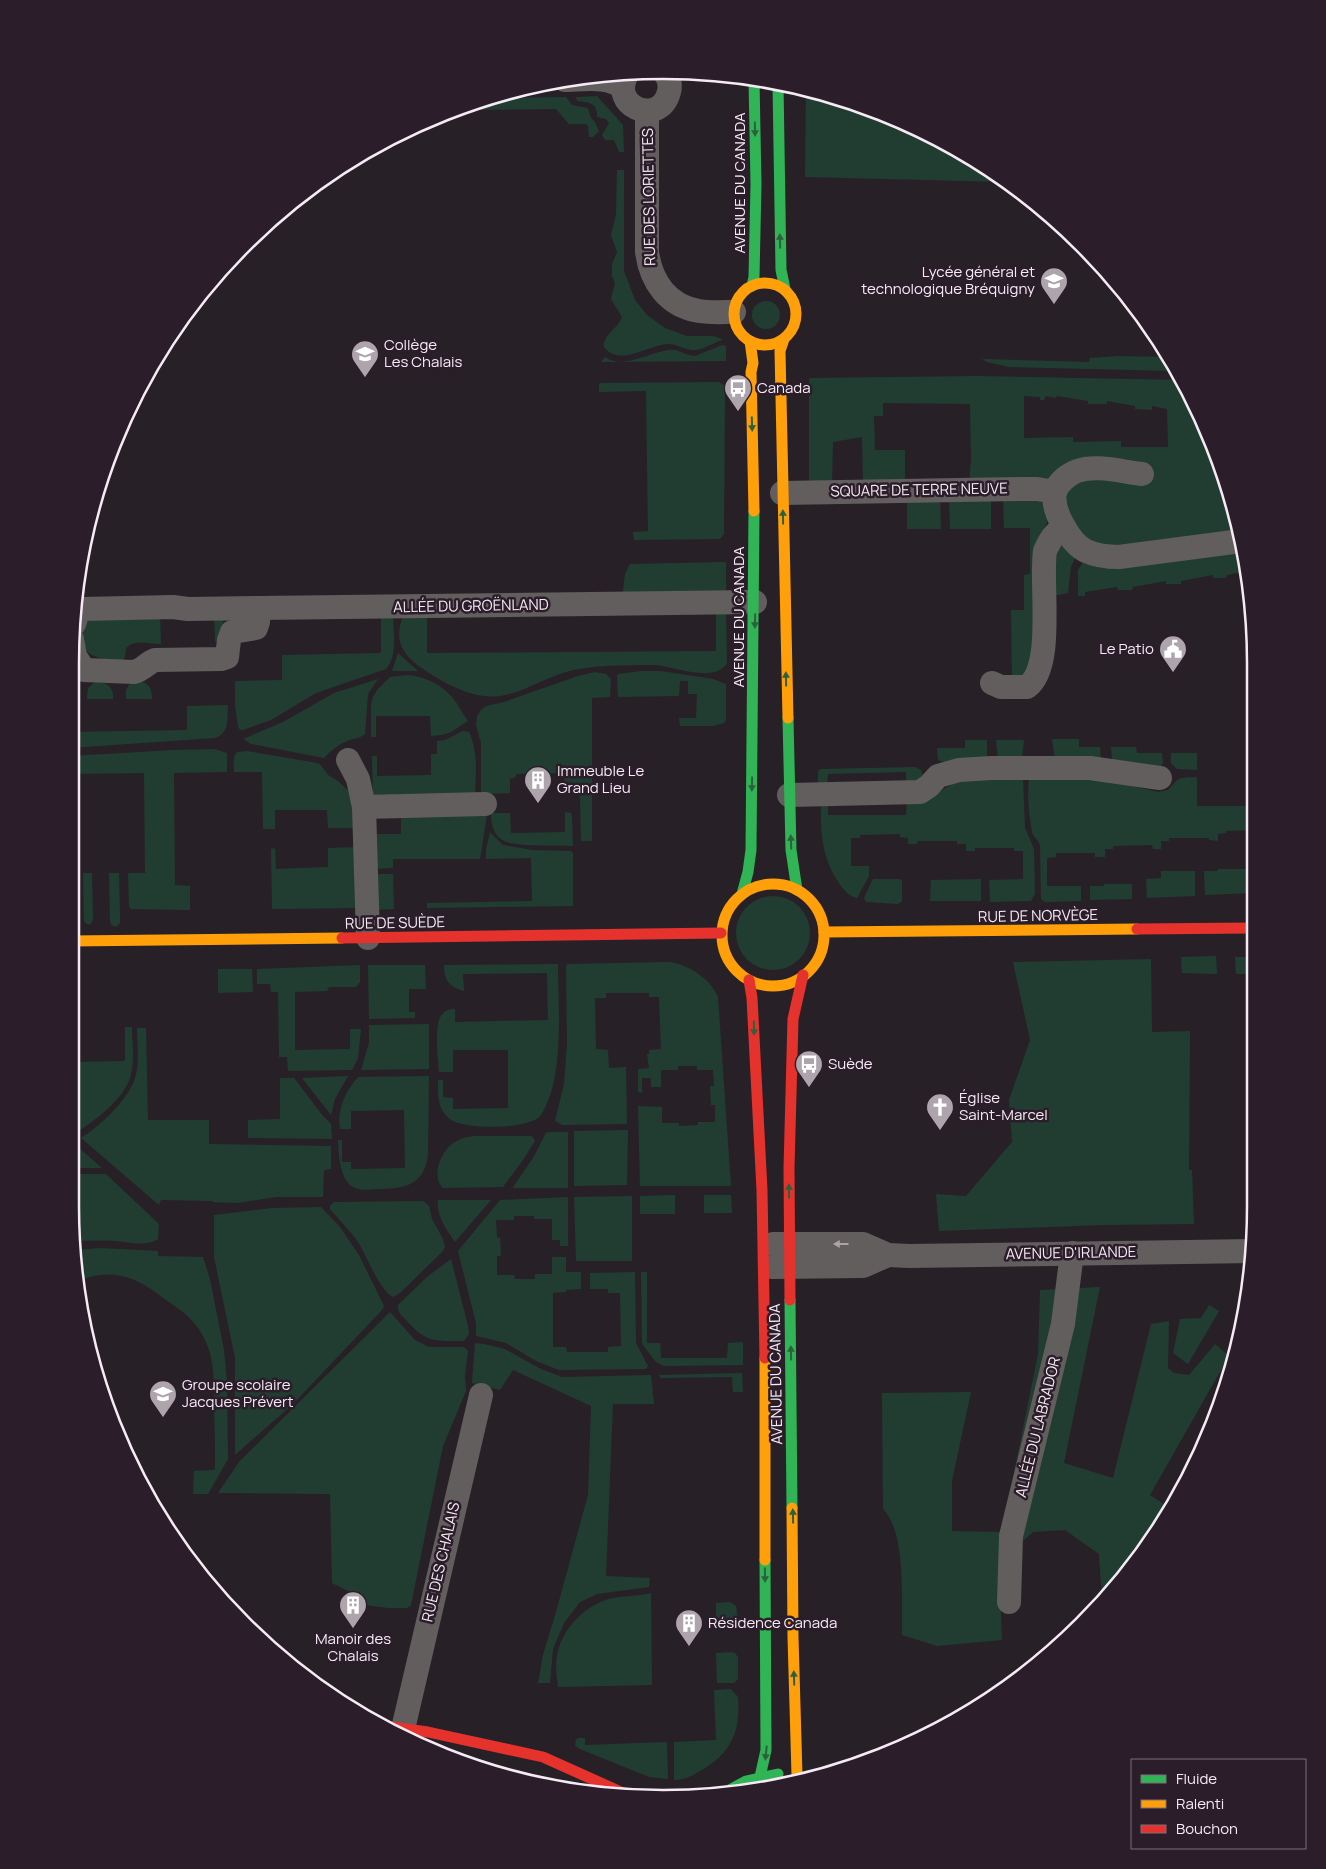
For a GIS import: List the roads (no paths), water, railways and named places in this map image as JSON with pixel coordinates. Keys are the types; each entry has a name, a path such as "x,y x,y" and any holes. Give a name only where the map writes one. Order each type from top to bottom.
{"street":[{"path":"611,81 619,84 625,81 627,100 639,110 647,111 662,105 667,98 670,83 668,79"},
{"name":"AVENUE DU CANADA","path":"752,286 754,277 756,184 754,86"},
{"path":"778,90 781,270 785,289 793,299 796,316 794,327 784,339 780,351 789,795 793,871 797,890"},
{"name":"RUE DES LORIETTES","path":"647,111 647,252 651,272 665,293 677,303 697,311 734,312"},
{"path":"784,339 770,344 758,344 744,337 739,329 734,312 738,298 752,286 766,283 785,289"},
{"name":"AVENUE DU CANADA","path":"742,894 751,850 755,602 751,372 753,362 750,340"},
{"path":"1142,474 1097,468 1077,471 1065,478 1055,492 1056,507 1064,527 1078,546 1085,551 1103,557 1134,555 1234,542"},
{"name":"SQUARE DE TERRE NEUVE","path":"782,493 1019,488 1055,492"},
{"path":"992,683 1001,686 1027,687 1035,680 1038,674 1043,652 1045,551 1051,538 1064,527"},
{"name":"ALLÉE DU GROËNLAND","path":"82,609 755,602"},
{"path":"79,662 84,670 134,672 140,670 148,662 155,660 221,659 227,657 232,632 256,628 260,608"},
{"path":"348,760 358,779 364,807 368,938"},
{"path":"789,795 920,792 938,776 959,770 992,768 1090,768 1160,778"},
{"path":"364,807 485,804"},
{"path":"781,884 797,890 806,896 820,915 824,932 820,953 803,975 791,982 779,985 758,984 749,980 739,973 728,961 723,948 721,933 726,914 742,894 758,886 781,884"},
{"name":"RUE DE NORVÈGE","path":"824,932 1247,928"},
{"name":"RUE DE SUÈDE","path":"79,941 721,933"},
{"name":"AVENUE DU CANADA","path":"797,1774 793,1637 789,1168 793,1019 803,975"},
{"name":"AVENUE DU CANADA","path":"749,980 752,998 761,1161 766,1402 764,1445 767,1735 765,1762 760,1776"},
{"name":"AVENUE D'IRLANDE","path":"762,1256 790,1255 863,1266 888,1255 1245,1251"},
{"name":"ALLÉE DU LABRADOR","path":"1009,1602 1011,1536 1063,1324 1072,1253"},
{"name":"RUE DES CHALAIS","path":"403,1728 481,1395"},
{"path":"403,1728 435,1733 543,1757 611,1788"},
{"path":"739,1785 760,1776 794,1775"}],"place":[{"name":"Lycée général et technologique Bréquigny","path":"1054,305"},
{"name":"Collège Les Chalais","path":"365,378"},
{"name":"Canada","path":"738,412"},
{"name":"Le Patio","path":"1173,673"},
{"name":"Immeuble Le Grand Lieu","path":"538,804"},
{"name":"Suède","path":"809,1088"},
{"name":"Église Saint-Marcel","path":"940,1131"},
{"name":"Groupe scolaire Jacques Prévert","path":"163,1418"},
{"name":"Manoir des Chalais","path":"353,1629"},
{"name":"Résidence Canada","path":"689,1647"}]}
